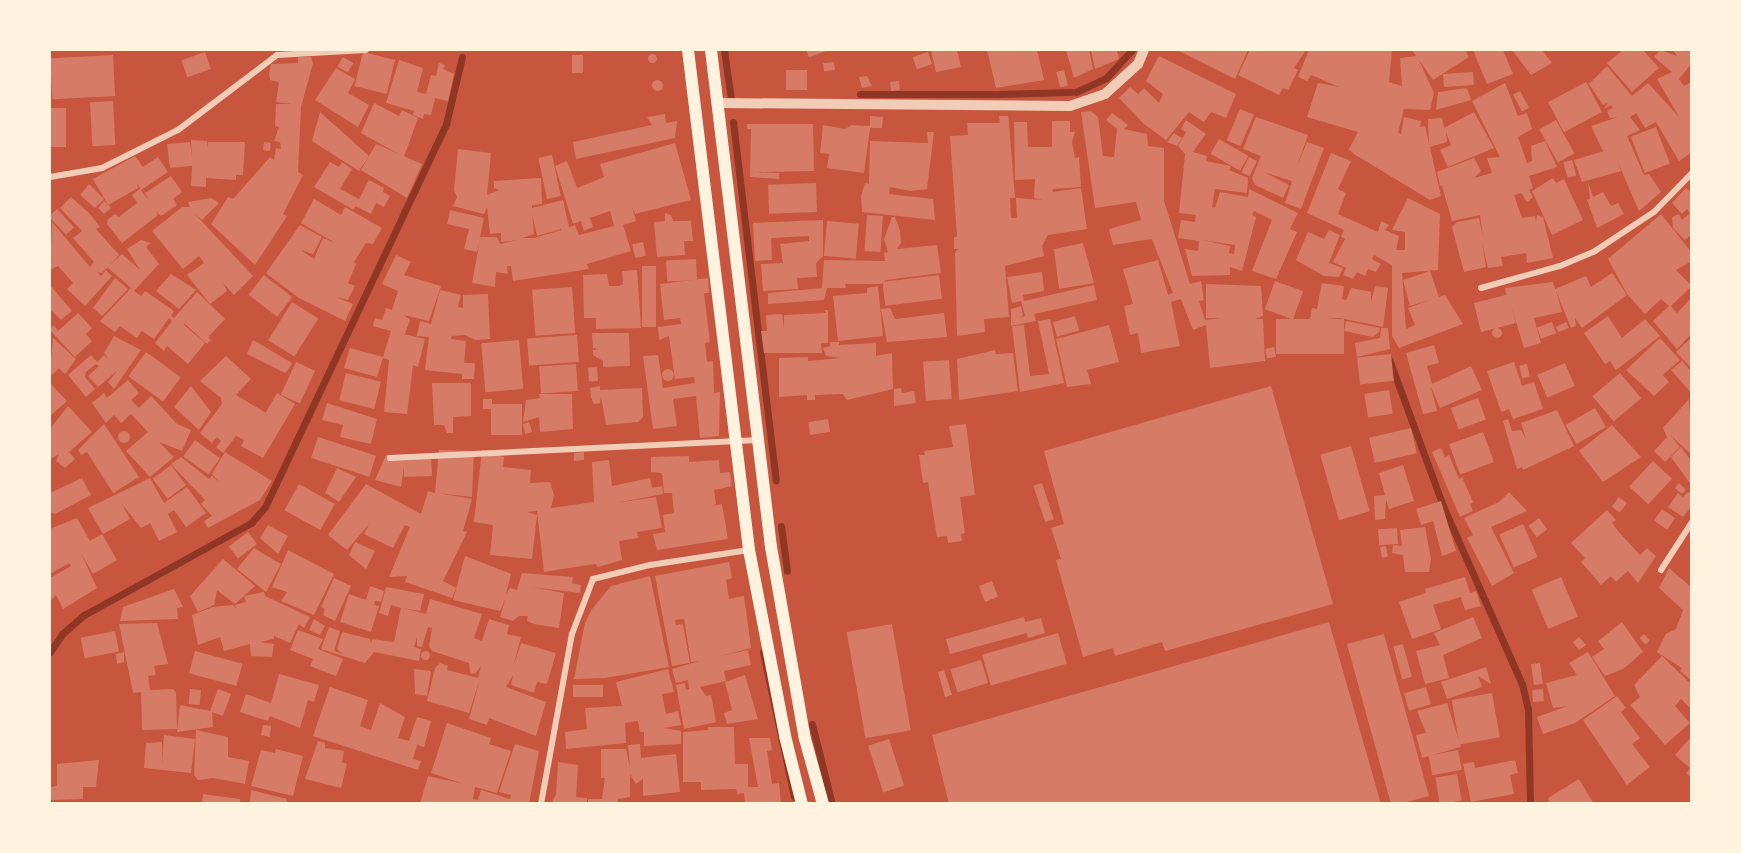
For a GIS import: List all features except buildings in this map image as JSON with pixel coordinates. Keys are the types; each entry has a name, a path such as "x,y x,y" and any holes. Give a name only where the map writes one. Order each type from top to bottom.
{"main road":[{"path":"688,50 739,441 749,549 785,736 802,804"},
{"path":"711,50 720,103 773,558 805,739 823,804"}],"street":[{"path":"50,177 102,168 178,130 277,55 366,50"},
{"path":"720,103 1070,106 1105,94 1138,64 1144,50"},
{"path":"1481,288 1560,266 1595,252 1654,212 1692,173"},
{"path":"390,458 760,440"},
{"path":"1661,570 1692,522"},
{"path":"541,804 572,634 593,579 650,565 749,549"}],"waterway":[{"path":"724,50 731,99"},
{"path":"1076,92 1106,78 1132,50"},
{"path":"50,652 62,634 84,615 251,523 265,507 446,124 462,57"},
{"path":"996,94 1071,92"},
{"path":"860,94 992,94"},
{"path":"733,122 776,480"},
{"path":"1389,359 1443,506 1522,684 1528,710 1530,804"},
{"path":"781,526 787,571"},
{"path":"763,652 794,797"},
{"path":"812,724 832,804"}]}
